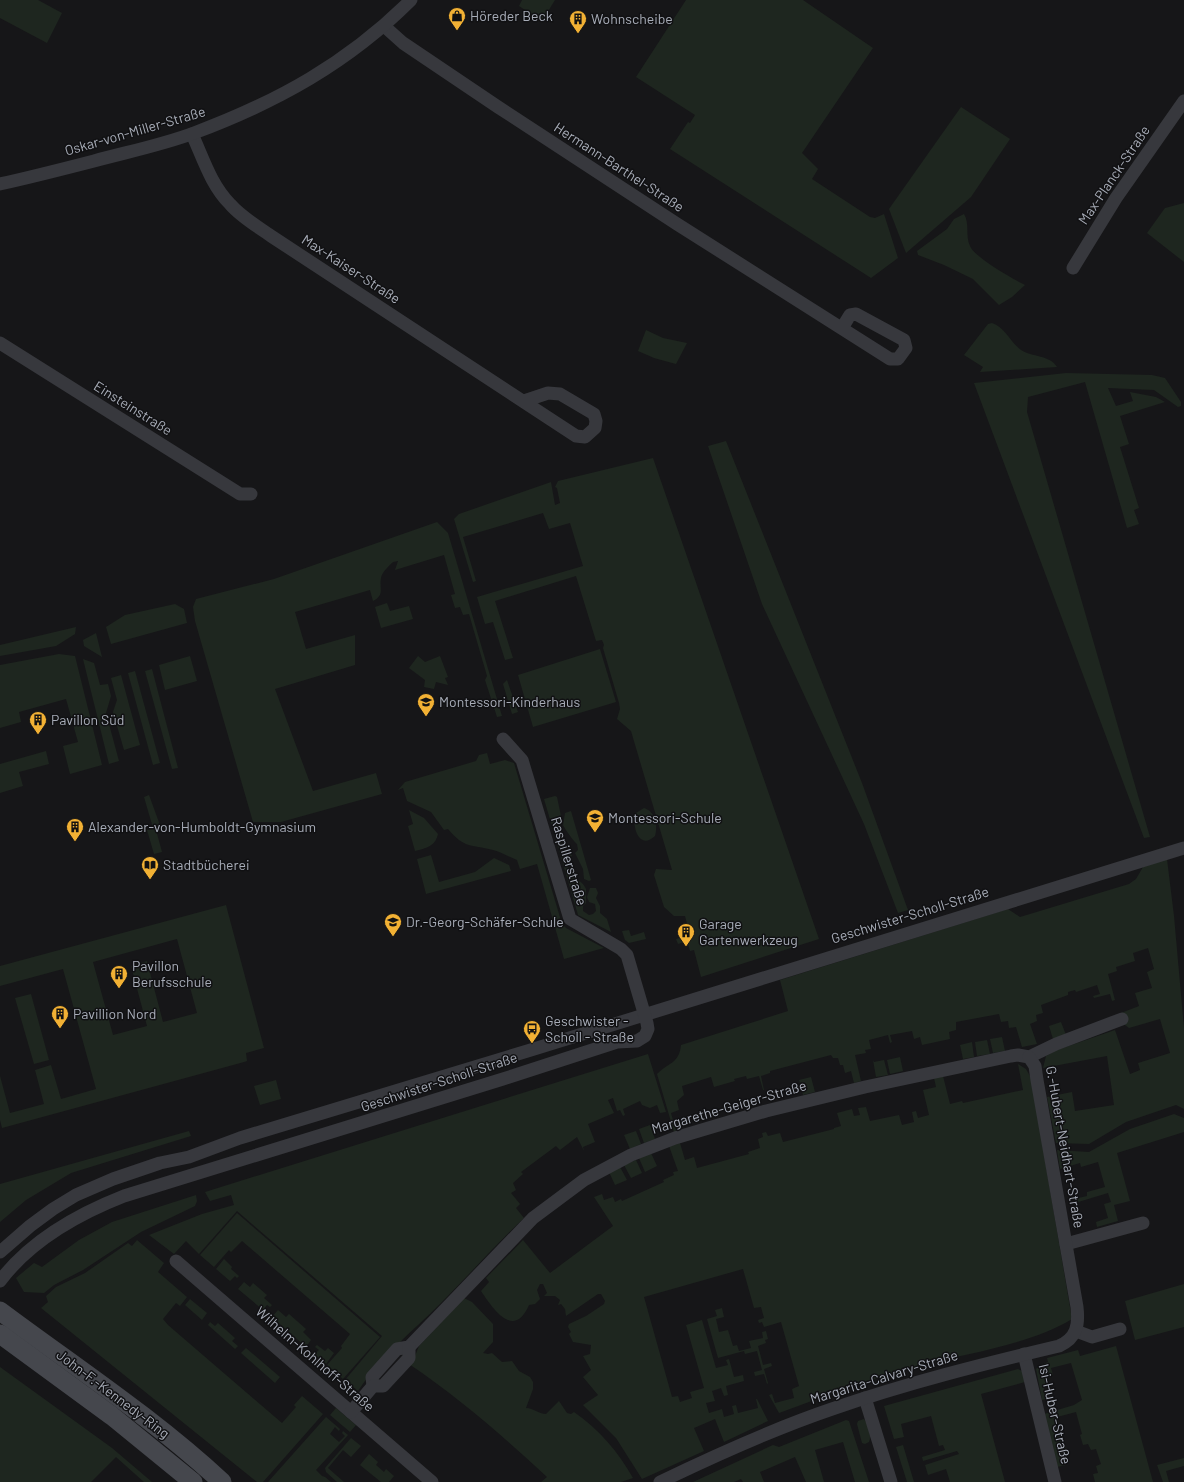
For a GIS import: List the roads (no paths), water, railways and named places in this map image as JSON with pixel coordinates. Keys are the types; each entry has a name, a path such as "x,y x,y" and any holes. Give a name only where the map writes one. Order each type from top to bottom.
{"main road":[{"name":"John-F.-Kennedy-Ring","path":"0,1311 165,1434 222,1482"},
{"name":"John-F.-Kennedy-Ring","path":"0,1334 112,1416 193,1482"}],"street":[{"name":"Oskar-von-Miller-Straße","path":"0,184 122,154 192,134 267,102 306,82 340,61 384,26 411,0"},
{"name":"Hermann-Barthel-Straße","path":"384,26 403,43 498,107 677,224 890,359 898,359 906,348 904,340 856,314 850,316 842,328"},
{"name":"Max-Planck-Straße","path":"1073,268 1116,198 1184,101"},
{"name":"Max-Kaiser-Straße","path":"192,134 216,187 230,205 242,215 271,236 576,436 584,437 595,428 596,420 594,414 560,394 548,393 524,401"},
{"name":"Einsteinstraße","path":"0,343 240,494 251,494"},
{"name":"Raspillerstraße","path":"503,739 522,760 570,919 624,951 629,960 645,1014"},
{"name":"Geschwister-Scholl-Straße","path":"0,1252 41,1217 82,1193 113,1179 160,1164 189,1157 220,1144 1184,848"},
{"name":"Geschwister-Scholl-Straße","path":"0,1281 22,1258 55,1230 88,1211 147,1188 444,1098 617,1042 637,1041 645,1036 648,1029 645,1014"},
{"name":"Margarethe-Geiger-Straße","path":"351,1412 373,1386 383,1386 404,1364 409,1358 409,1347 533,1218 580,1183 630,1155 662,1142 725,1122 829,1095 1011,1056 1018,1055 1029,1057 1056,1044 1122,1019"},
{"name":"G.-Hubert-Neidhart-Straße","path":"1029,1057 1035,1066 1066,1244 1077,1313 1076,1331"},
{"path":"220,1144 223,1153 220,1165"},
{"name":"G.-Hubert-Neidhart-Straße","path":"1066,1244 1143,1223"},
{"name":"Wilhelm-Kohlhoff-Straße","path":"176,1261 432,1482"},
{"path":"1076,1331 1092,1337 1120,1329"},
{"name":"Margarita-Calvary-Straße","path":"660,1482 780,1428 909,1384 1067,1342 1076,1331"},
{"name":"Isi-Huber-Straße","path":"1024,1354 1055,1482"},
{"path":"865,1398 891,1482"}],"place":[{"name":"Höreder Beck","path":"457,31"},
{"name":"Wohnscheibe","path":"578,34"},
{"name":"Montessori-Kinderhaus","path":"426,717"},
{"name":"Pavillon Süd","path":"38,735"},
{"name":"Montessori-Schule","path":"595,833"},
{"name":"Alexander-von-Humboldt-Gymnasium","path":"75,842"},
{"name":"Stadtbücherei","path":"150,880"},
{"name":"Dr.-Georg-Schäfer-Schule","path":"393,937"},
{"name":"Garage Gartenwerkzeug","path":"686,947"},
{"name":"Pavillon Berufsschule","path":"119,989"},
{"name":"Pavillion Nord","path":"60,1029"},
{"name":"Geschwister - Scholl - Straße","path":"532,1044"}]}
